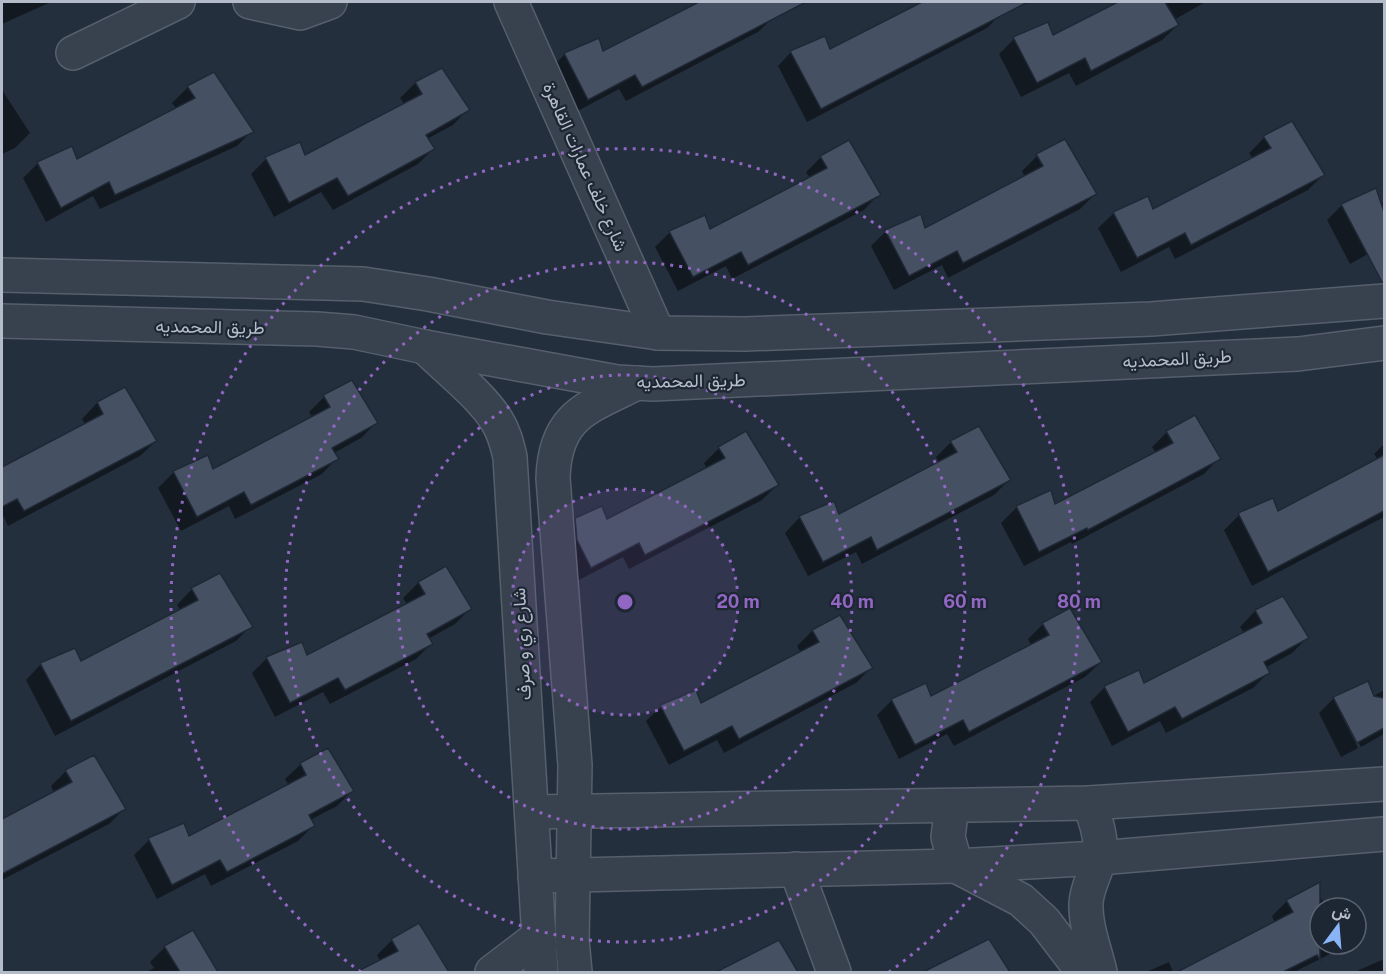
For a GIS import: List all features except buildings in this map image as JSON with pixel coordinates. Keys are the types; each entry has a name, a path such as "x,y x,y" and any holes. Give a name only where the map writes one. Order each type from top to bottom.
{"street":[{"path":"72,53 178,2"},
{"path":"250,2 300,12 330,2"},
{"name":"شارع خلف عمارات القاهرة","path":"511,2 658,333"},
{"path":"2,275 363,284 547,317 658,333 745,334 1151,319 1384,301"},
{"path":"542,368 547,317"},
{"name":"طريق المحمديه","path":"2,321 317,329 354,332 617,382 637,383 684,383 1298,354 1384,343"},
{"name":"شارع ري و صرف","path":"425,347 487,407 498,422 510,457 540,972"},
{"path":"575,972 572,940 575,765 553,478 554,459 559,441 568,424 582,411 637,383"},
{"path":"531,812 1089,803 1384,784"},
{"path":"1089,803 1098,830 1099,858 1088,888 1086,913 1100,972"},
{"path":"952,806 948,837 956,866 1022,900 1044,921 1083,972"},
{"path":"535,876 956,866 1099,858 1384,834"},
{"path":"796,869 834,972"},
{"path":"492,972 538,937"}]}
